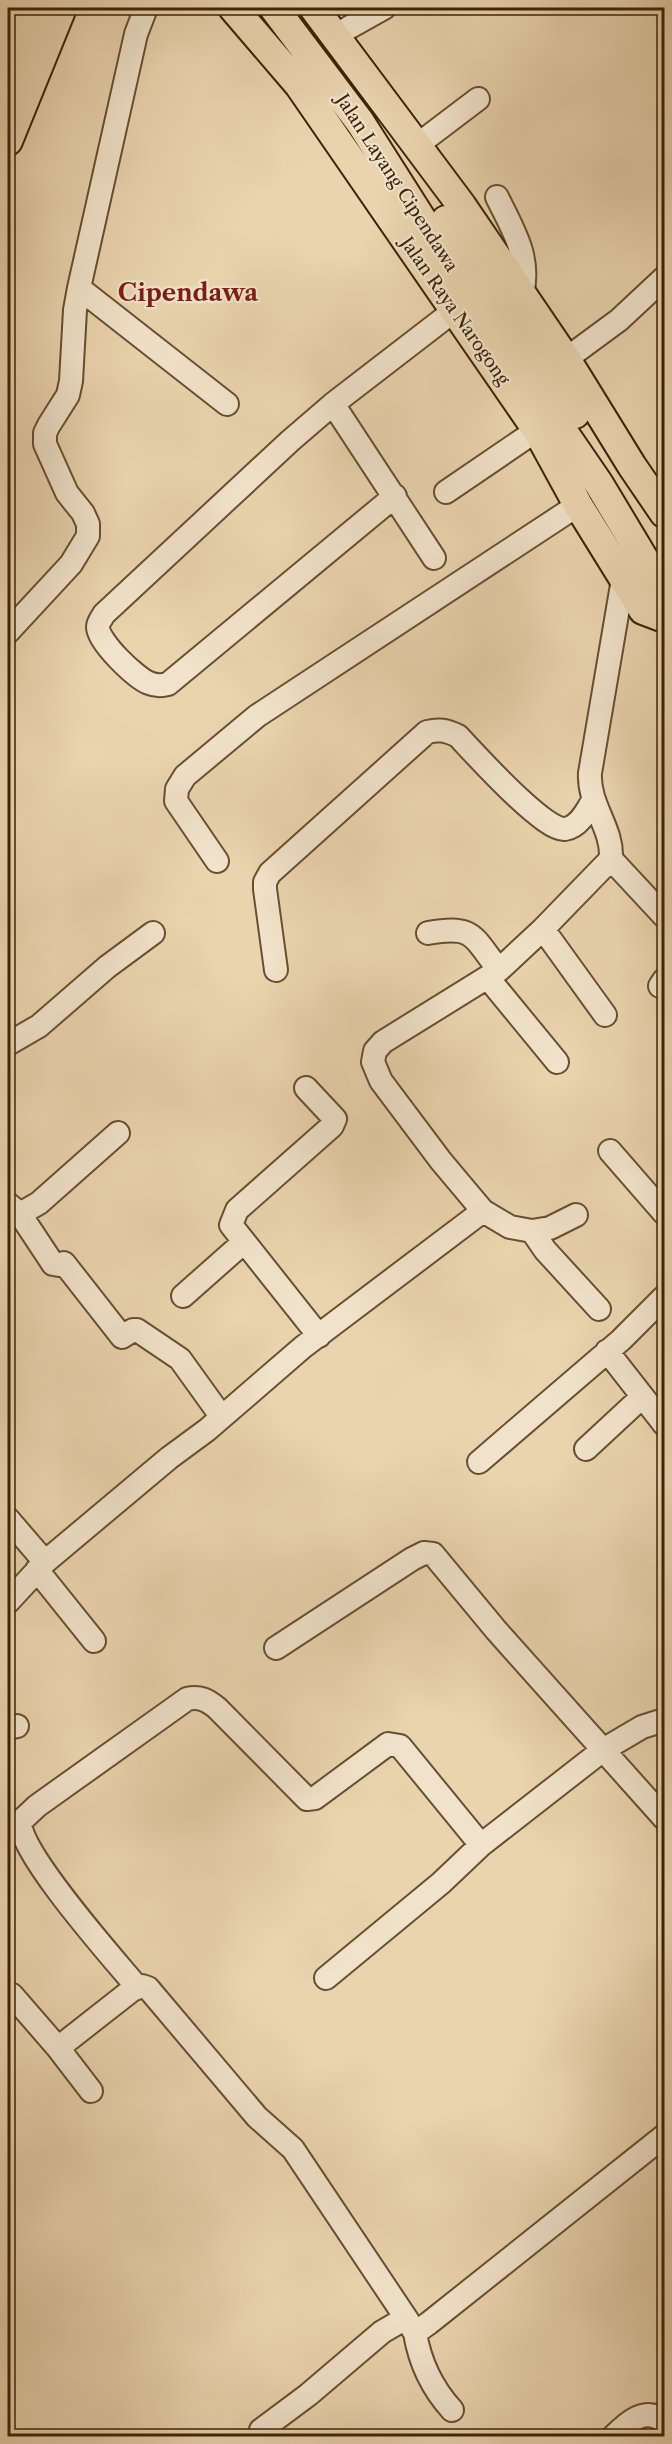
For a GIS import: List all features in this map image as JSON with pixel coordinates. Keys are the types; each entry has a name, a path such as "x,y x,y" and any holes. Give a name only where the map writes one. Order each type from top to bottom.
{"main road":[{"path":"8,76 33,8"},
{"path":"10,130 62,8"},
{"name":"Jalan Raya Narogong","path":"233,8 472,299 537,430 578,505 643,610 664,618"},
{"name":"Jalan Layang Cipendawa","path":"274,8 360,122 472,299 599,484 659,584 664,606"},
{"name":"Jalan Layang Cipendawa","path":"296,8 374,113 472,299 614,473 664,558"},
{"path":"314,8 462,206 566,359 664,513"}],"street":[{"path":"8,632 54,585 71,564 88,536 83,513 67,493 45,444 45,433 68,395 79,288 136,34 146,8"},
{"path":"334,36 384,8"},
{"path":"416,146 478,99"},
{"path":"497,197 523,256 525,274 522,294"},
{"path":"566,359 619,320 664,278"},
{"path":"79,288 227,404"},
{"path":"394,496 168,684 152,685 141,679 130,670 101,636 99,623 104,614 290,441 333,404 472,299"},
{"path":"333,404 434,558"},
{"path":"446,492 537,430"},
{"path":"218,861 176,801 177,789 185,776 257,716 578,505"},
{"path":"576,1215 550,1228 532,1231 510,1227 483,1211 441,1161 381,1081 373,1062 375,1051 382,1042 494,974 543,929 611,859 612,846 590,788 592,753 623,579"},
{"path":"276,970 265,889 265,882 270,873 427,732 436,729 447,730 458,736 512,791 544,821 555,828 567,829 573,826 584,815 593,800"},
{"path":"611,859 664,916"},
{"path":"428,933 455,929 467,932 557,1062"},
{"path":"543,929 605,1015"},
{"path":"8,1044 39,1026 107,967 153,933"},
{"path":"306,1088 335,1119 332,1126 237,1210 231,1225 319,1335"},
{"path":"118,1133 39,1203 14,1209 53,1264 64,1263 122,1337 137,1330 180,1359 221,1416"},
{"path":"610,1151 664,1213"},
{"path":"8,1602 41,1566 319,1335 483,1211"},
{"path":"532,1231 545,1250 599,1309"},
{"path":"183,1296 244,1242"},
{"path":"479,1462 607,1351 664,1297"},
{"path":"607,1351 664,1423"},
{"path":"586,1449 642,1397"},
{"path":"8,1519 94,1641"},
{"path":"276,1648 412,1559 424,1553 433,1554 496,1630 664,1818"},
{"path":"137,1987 43,1869 20,1832 20,1822 46,1799 188,1699 202,1698 217,1708 307,1799 315,1798 388,1744 400,1746 481,1845"},
{"path":"326,1978 441,1883 481,1845 603,1750 642,1727 664,1720"},
{"path":"58,2048 137,1987 142,1986 154,1993 257,2117 293,2149 410,2326 421,2362 441,2398 452,2410"},
{"path":"9,2004 58,2048 91,2091"},
{"path":"260,2434 382,2332 410,2326 664,2136"},
{"path":"614,2436 631,2420 645,2415 660,2418 664,2422"}],"district":[{"name":"Cipendawa","path":"188,292"}]}
